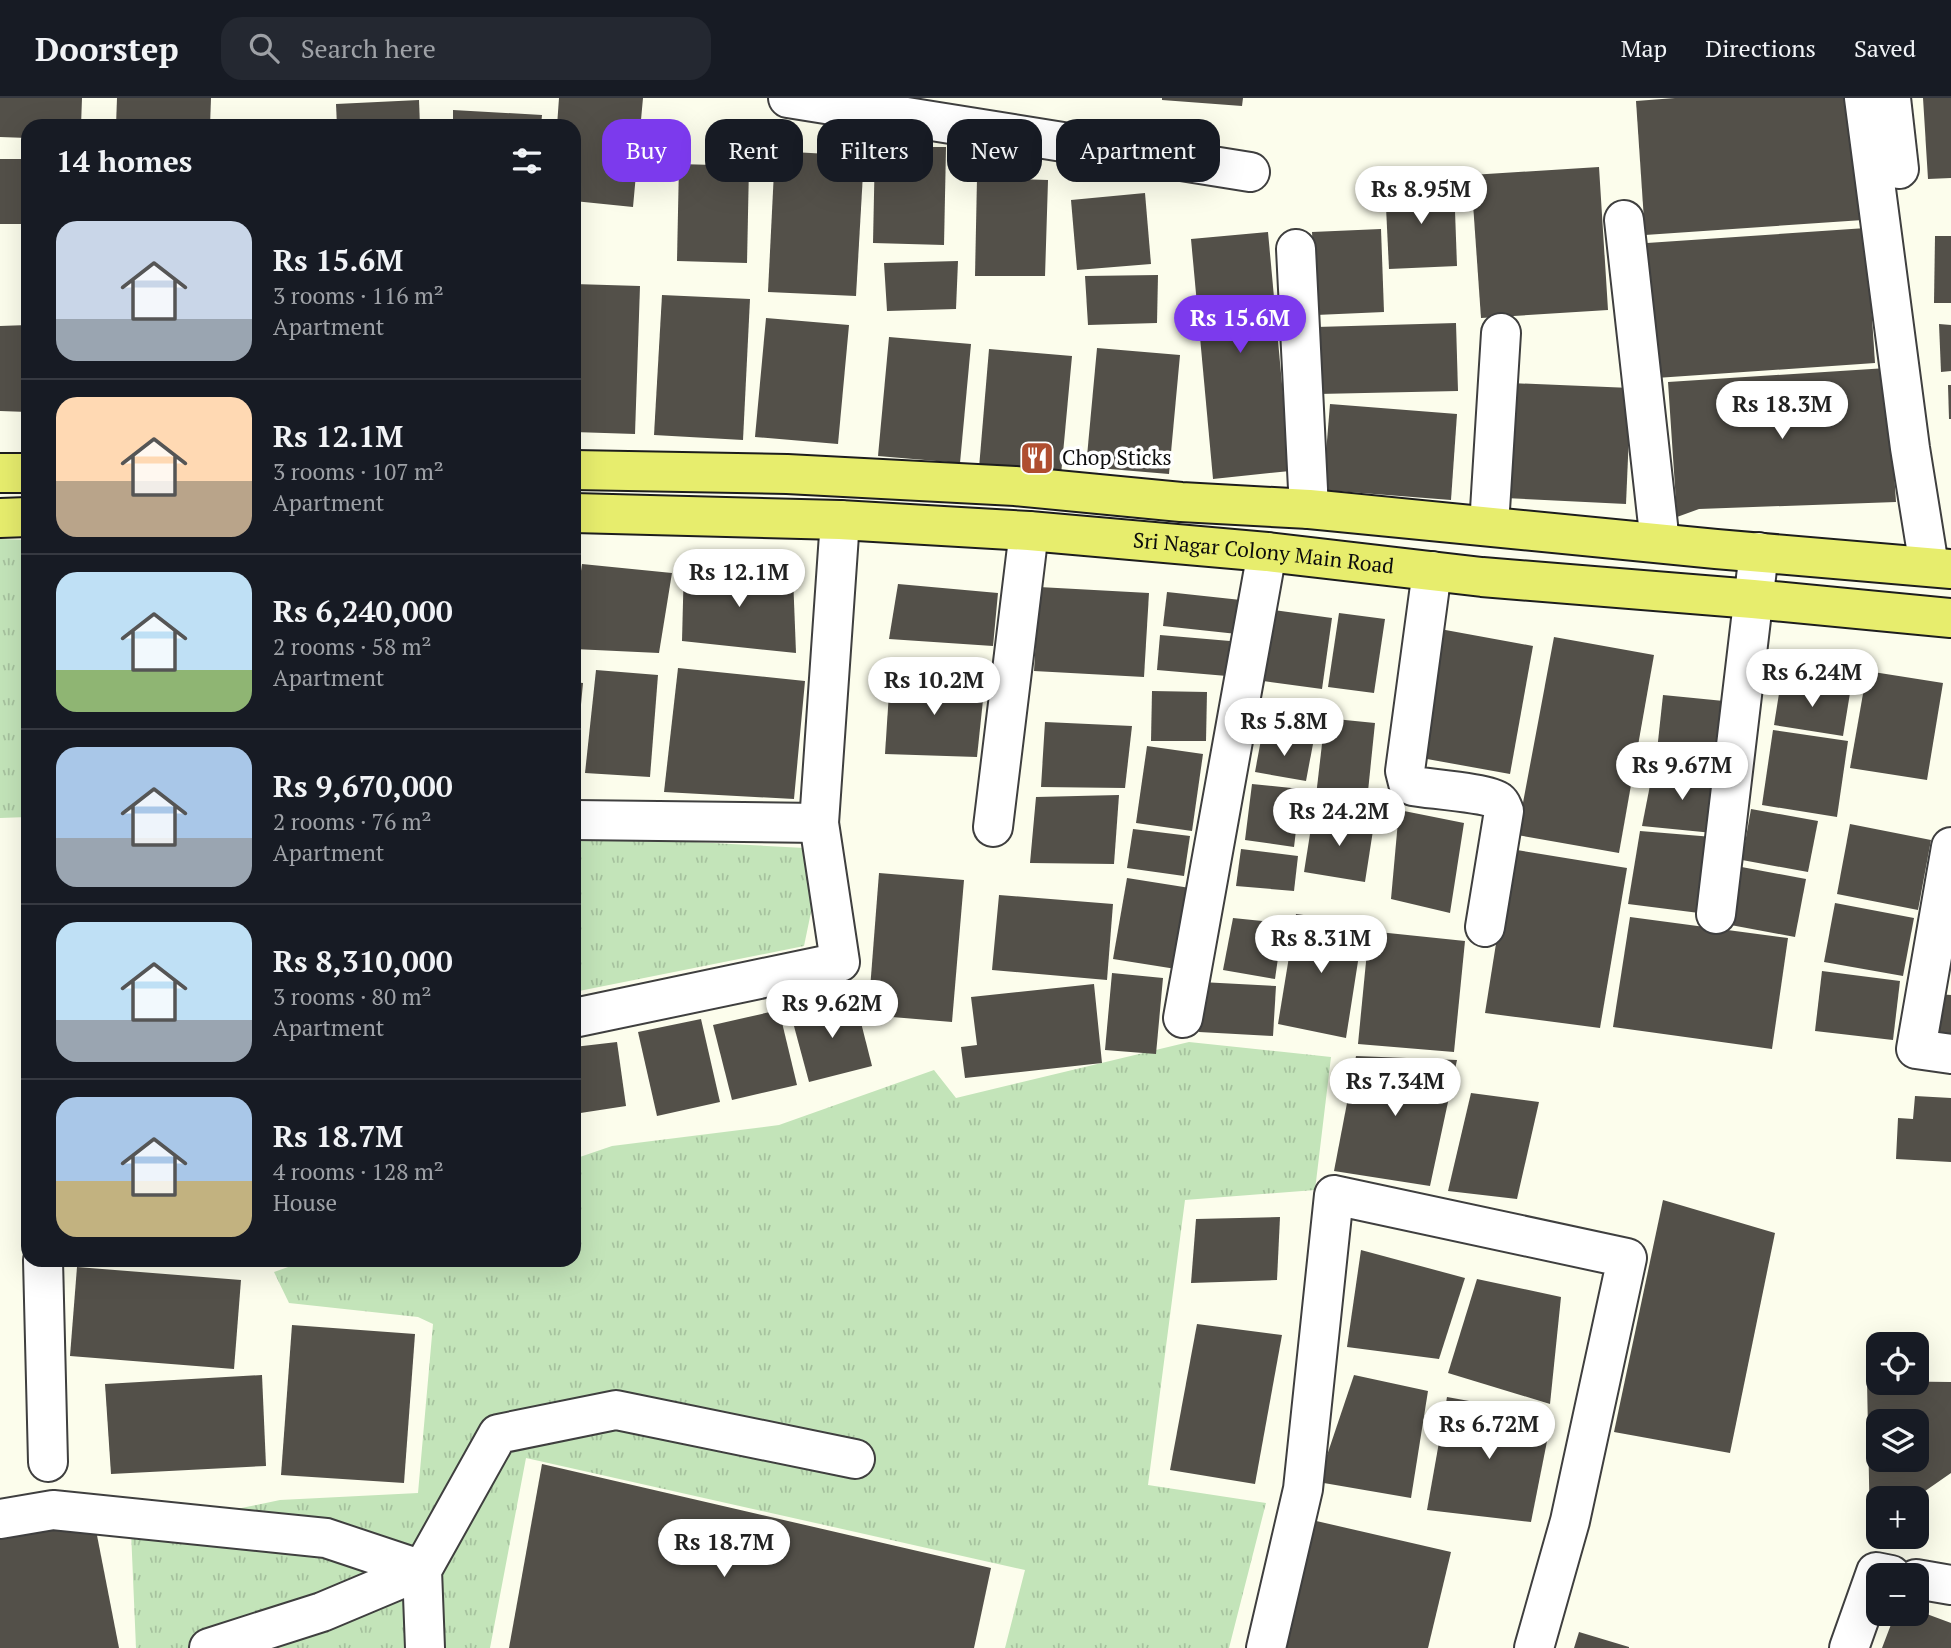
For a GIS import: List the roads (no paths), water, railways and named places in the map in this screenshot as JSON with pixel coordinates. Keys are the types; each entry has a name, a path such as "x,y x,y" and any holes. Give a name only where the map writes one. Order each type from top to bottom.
{"main road":[{"name":"Sri Nagar Colony Main Road","path":"581,470 787,474 988,484 1181,502 1309,509 1759,552 1944,562"},
{"path":"0,473 21,473"},
{"name":"Sri Nagar Colony Main Road","path":"581,513 840,520 1029,531 1951,618"},
{"path":"0,518 21,517"}],"street":[{"path":"1864,98 1910,448 1944,562"},
{"path":"1891,98 1944,562"},
{"path":"799,99 1250,172"},
{"path":"1624,220 1660,543"},
{"path":"1296,249 1309,509"},
{"path":"1489,526 1501,333"},
{"path":"581,1017 840,962 820,823 840,520"},
{"path":"993,827 1029,531"},
{"path":"1183,1018 1267,552"},
{"path":"1716,914 1759,552"},
{"path":"1433,571 1405,771 1408,783 1413,786 1495,799 1502,807 1504,811 1485,927"},
{"path":"581,820 820,823"},
{"path":"1951,847 1916,1049 1951,1054"},
{"path":"1266,1648 1303,1489 1334,1195 1627,1258 1570,1521 1534,1648"},
{"path":"43,1267 48,1462"},
{"path":"425,1648 422,1570 498,1434 616,1410 855,1459"},
{"path":"0,1519 53,1510 326,1538 422,1570"},
{"path":"209,1648 322,1612 422,1570"},
{"path":"1929,1582 1951,1586"},
{"path":"1849,1648 1866,1600"}],"place":[{"name":"Chop Sticks","path":"1037,458"}]}
